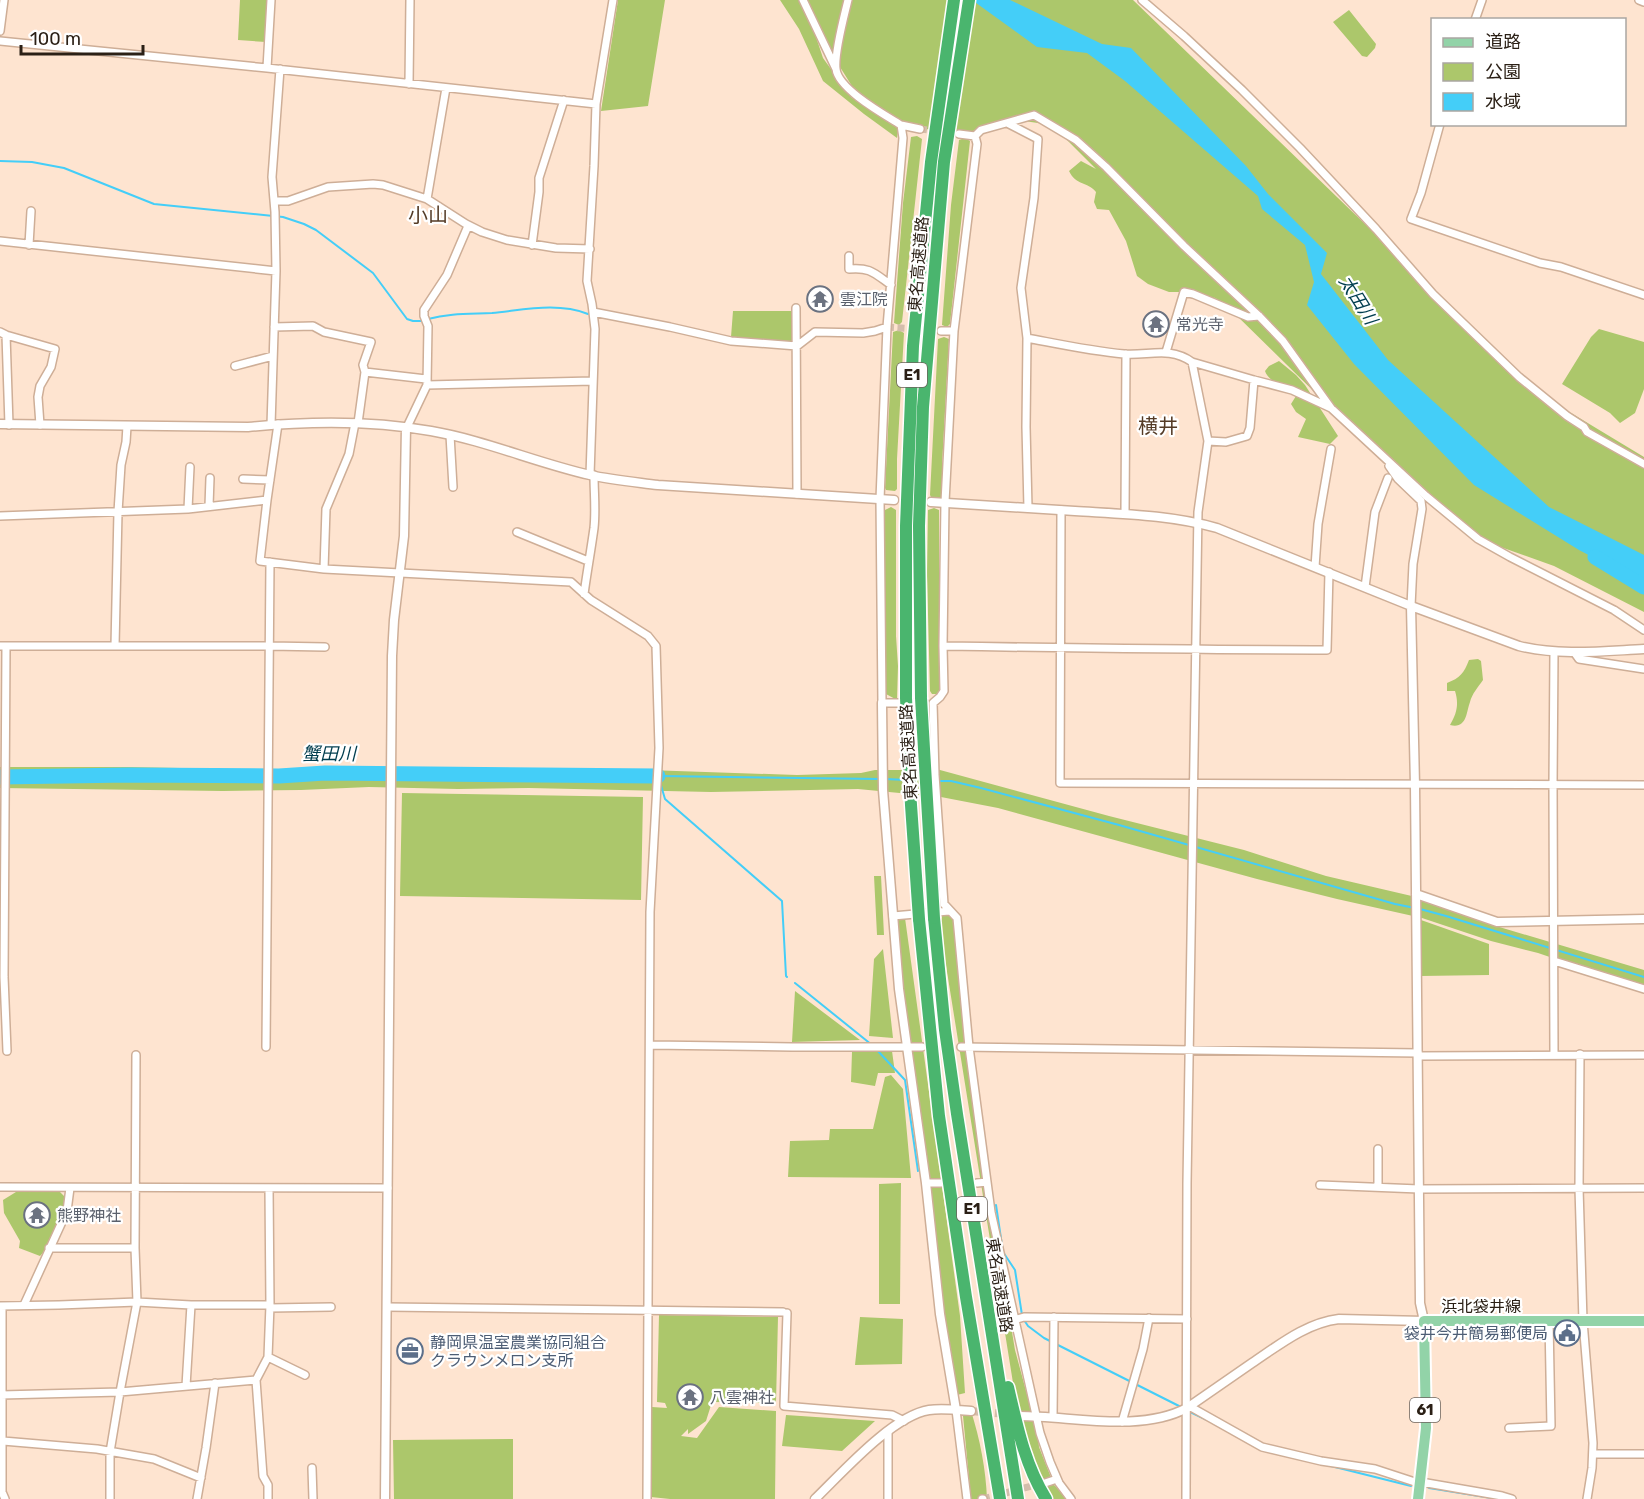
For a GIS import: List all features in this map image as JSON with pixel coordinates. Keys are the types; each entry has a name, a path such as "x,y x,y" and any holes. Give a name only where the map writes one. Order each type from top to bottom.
{"highway":[{"name":"東名高速道路","path":"954,0 931,162 914,346 906,526 906,698 919,919 939,1116 999,1499"},
{"name":"東名高速道路","path":"969,0 944,162 923,407 919,526 934,918 945,1030 1018,1499"},
{"path":"975,1231 992,1321 1018,1430 1034,1475 1046,1499"}],"main road":[{"name":"浜北袋井線","path":"1418,1499 1426,1428 1424,1321 1644,1322"}],"street":[{"path":"0,31 4,0"},
{"path":"267,68 271,0"},
{"path":"409,84 410,0"},
{"path":"584,594 596,510 592,475 595,329 587,281 596,104 613,0"},
{"path":"803,0 838,76 860,99 901,125 920,129"},
{"path":"836,69 848,0"},
{"path":"1142,0 1259,106 1342,193 1432,294 1519,377 1584,427 1587,432 1644,464"},
{"path":"1476,18 1482,0"},
{"path":"1639,0 1644,2"},
{"path":"0,41 596,104"},
{"path":"280,69 272,177 276,271 273,356 274,424 260,561 324,569 572,582 591,600 648,636 656,646 659,748 650,912 647,1499"},
{"path":"427,199 446,88"},
{"path":"532,245 539,178 564,100"},
{"path":"975,136 981,130 1034,114 1076,140 1184,246 1260,316 1283,341 1331,408 1385,459 1478,539 1614,610 1644,630"},
{"path":"1007,123 1038,139 1034,198 1021,288 1027,338 1028,508"},
{"path":"901,125 903,138 887,327 880,499 883,790 898,989 926,1183 940,1314 956,1410 967,1499"},
{"path":"1439,126 1411,219 1540,263 1561,267 1644,295"},
{"path":"959,134 975,136"},
{"path":"882,703 927,700 940,697 944,691 945,502 954,331 977,144 975,136"},
{"path":"274,201 288,201 328,187 383,185 427,199 468,226 507,240 532,245 590,249"},
{"path":"29,244 31,211"},
{"path":"385,1499 394,620 404,536 407,427 427,382 428,326 424,310 451,267 468,226"},
{"path":"0,241 276,271"},
{"path":"849,256 849,269 862,268 871,271 891,285"},
{"path":"1166,352 1184,292 1248,317 1260,316"},
{"path":"796,308 797,494"},
{"path":"593,312 731,341 797,346 815,332 863,333 887,327"},
{"path":"274,327 313,326 324,332 370,342 363,365 365,372 349,454 326,509 324,569"},
{"path":"941,331 954,331"},
{"path":"40,425 38,397 40,386 51,367 55,349 3,334 4,424 40,425 248,427 274,424 356,423 407,427 450,435 592,475 658,485 894,500"},
{"path":"1027,338 1126,354 1166,352 1192,362 1292,390 1331,408"},
{"path":"1125,514 1126,354"},
{"path":"235,366 273,356"},
{"path":"1186,1499 1187,1183 1197,523 1208,441 1192,362"},
{"path":"365,372 427,382 593,381"},
{"path":"1208,441 1226,442 1247,436 1250,428 1254,380"},
{"path":"115,646 118,512 121,465 127,426"},
{"path":"450,435 453,488"},
{"path":"1315,567 1318,524 1331,449"},
{"path":"1020,1416 1122,1422 1152,1420 1175,1414 1188,1407 1284,1341 1325,1321 1339,1319 1424,1321 1420,1303 1411,606 1413,564 1422,501 1398,479 1385,459"},
{"path":"188,508 190,467"},
{"path":"209,506 210,478"},
{"path":"1365,587 1375,512 1388,478"},
{"path":"243,479 270,480"},
{"path":"0,516 188,508 267,500"},
{"path":"932,502 1125,514 1197,523 1217,528 1411,606 1520,646 1554,652 1644,649"},
{"path":"1061,510 1060,783 1644,785"},
{"path":"517,532 588,561"},
{"path":"266,1047 270,562"},
{"path":"943,646 1195,648 1246,651 1327,650 1329,572"},
{"path":"7,1051 4,977 3,646 325,647"},
{"path":"1554,652 1554,1054"},
{"path":"1574,652 1579,659 1644,669"},
{"path":"927,700 944,904 957,918 969,1047 991,1212 1043,1443 1057,1479 1071,1499"},
{"path":"1416,894 1497,922 1644,920"},
{"path":"893,916 949,910"},
{"path":"1554,961 1644,989"},
{"path":"650,1045 922,1047"},
{"path":"961,1047 1644,1055"},
{"path":"1580,1054 1579,1188 1583,1321 1593,1454 1587,1499"},
{"path":"110,1499 110,1452 137,1302 136,1055"},
{"path":"1378,1149 1378,1187"},
{"path":"977,1183 987,1182"},
{"path":"926,1183 941,1183"},
{"path":"1320,1185 1419,1189 1644,1188"},
{"path":"0,1187 388,1188"},
{"path":"24,1305 67,1211 70,1188"},
{"path":"268,1499 268,1485 263,1476 256,1380 268,1357 269,1188"},
{"path":"49,1248 135,1248"},
{"path":"5,1499 2,1492 1,1306 137,1302 331,1307"},
{"path":"186,1386 191,1305"},
{"path":"387,1307 785,1312 784,1406 892,1415 904,1421"},
{"path":"1014,1320 1024,1317 1187,1319"},
{"path":"1053,1417 1054,1317"},
{"path":"1122,1422 1143,1349 1149,1318"},
{"path":"1509,1428 1551,1426 1549,1321"},
{"path":"268,1357 305,1376"},
{"path":"1,1395 120,1392 256,1380"},
{"path":"197,1499 215,1383"},
{"path":"1188,1407 1262,1447 1321,1461 1375,1469 1421,1483 1512,1499"},
{"path":"815,1499 860,1455 888,1431 904,1421 928,1410 971,1412"},
{"path":"888,1431 888,1499"},
{"path":"3,1441 97,1449 154,1459 201,1478"},
{"path":"1593,1454 1644,1454"},
{"path":"312,1468 312,1499"},
{"path":"1045,1483 1057,1479"}],"green space":[{"path":"240,0 269,0 266,42 238,40"},
{"path":"618,0 665,0 648,106 601,111"},
{"path":"780,0 1133,0 1543,396 1644,457 1644,612 1554,566 1478,539 1350,427 1231,310 1214,297 1223,306 1196,292 1169,292 1148,284 1137,276 1126,241 1109,210 1097,209 1094,202 1096,192 1075,179 1069,171 1081,161 1096,169 1052,125 1017,120 975,136 905,126 860,99 810,19 823,58 851,97 877,115 899,124 897,138 823,81 799,29"},
{"path":"1349,10 1376,44 1367,57 1362,56 1333,22"},
{"path":"917,136 922,139 902,322 899,325 894,323 903,203 911,137"},
{"path":"965,138 970,141 950,324 947,327 942,325 951,205 959,140"},
{"path":"733,311 793,311 792,342 731,337"},
{"path":"1599,329 1644,342 1644,389 1635,413 1620,423 1610,413 1562,384 1591,337"},
{"path":"899,330 904,333 897,489 895,491 885,488 893,332"},
{"path":"944,337 949,339 942,496 940,498 930,495 938,339"},
{"path":"1279,361 1305,385 1338,436 1330,444 1298,437 1306,419 1296,412 1291,404 1296,396 1274,382 1265,371"},
{"path":"891,507 896,510 897,700 886,694 884,672 885,510"},
{"path":"934,508 939,510 941,689 937,694 932,694 930,691 927,576 928,510"},
{"path":"1469,660 1481,661 1483,680 1472,696 1463,722 1456,726 1450,725 1456,712 1457,700 1455,691 1447,691 1447,683 1461,674"},
{"path":"0,767 647,770 797,775 861,773 875,770 940,770 1244,850 1326,876 1416,897 1496,926 1644,970 1644,989 1538,953 1491,941 1422,918 1257,879 998,808 941,797 858,789 711,792 369,787 223,791 0,788"},
{"path":"402,793 643,797 641,900 400,896"},
{"path":"874,876 881,876 884,935 877,935"},
{"path":"948,914 957,918 985,1169 1015,1350 1032,1413 1018,1414 940,928 942,916"},
{"path":"893,916 905,918 960,1316 965,1393 957,1395 941,1299"},
{"path":"1421,920 1489,944 1489,975 1421,976"},
{"path":"883,949 893,1038 869,1036 874,959"},
{"path":"795,991 860,1040 792,1042"},
{"path":"892,1051 895,1073 878,1073 875,1086 851,1082 852,1052"},
{"path":"891,1075 903,1089 911,1178 788,1177 790,1141 829,1140 830,1129 873,1129 885,1077"},
{"path":"901,1183 900,1304 879,1304 879,1184"},
{"path":"42,1187 59,1191 68,1200 49,1246 40,1256 19,1248 20,1241 4,1213 3,1200 16,1192"},
{"path":"659,1315 778,1317 776,1403 714,1402 712,1397 706,1421 688,1434 688,1429 681,1436 697,1438 719,1407 776,1411 775,1499 651,1497 652,1407 667,1408 665,1403 657,1402"},
{"path":"860,1317 903,1319 902,1364 855,1365"},
{"path":"971,1411 982,1455 987,1499 971,1499 963,1416"},
{"path":"786,1415 875,1421 842,1451 782,1446"},
{"path":"1036,1416 1039,1447 1054,1485 1070,1499 1048,1499 1015,1417"},
{"path":"513,1439 513,1499 394,1499 393,1440"}],"water":[{"path":"972,0 1010,0 1102,44 1131,48 1246,166 1268,194 1327,253 1321,274 1388,360 1549,507 1644,555 1644,584 1579,550 1474,485 1354,364 1307,305 1314,282 1305,245 1262,209 1258,196 1125,81 1087,53 1037,47"}],"waterway":[{"path":"0,161 32,162 64,168 154,204 283,217 304,224 316,230 373,273 407,319 422,321"},
{"path":"428,319 540,308 564,308 588,314"},
{"name":"太田川","path":"1595,557 1644,587"},
{"name":"蟹田川","path":"0,777 279,776 325,773 658,776"},
{"path":"660,776 880,779"},
{"path":"885,779 907,780"},
{"path":"936,781 951,781 981,788 1415,908"},
{"path":"660,782 665,799 782,901 787,977"},
{"path":"1420,909 1644,977"},
{"path":"795,983 872,1045"},
{"path":"876,1049 905,1080 918,1171"},
{"path":"996,1205 1003,1252 1015,1270 1022,1315"},
{"path":"1024,1320 1044,1338 1181,1407"},
{"path":"1188,1411 1207,1420"},
{"path":"1265,1451 1321,1464"},
{"path":"1327,1465 1411,1486"},
{"path":"1429,1488 1498,1499"}],"tunnel":[{"path":"920,129 959,134"},
{"path":"887,327 932,330"},
{"path":"971,1411 1007,1414"},
{"path":"983,1499 1039,1484"}],"place":[{"name":"雲江院","path":"820,299"},
{"name":"常光寺","path":"1156,324"},
{"name":"熊野神社","path":"37,1215"},
{"name":"袋井今井簡易郵便局","path":"1567,1333"},
{"name":"静岡県温室農業協同組合 クラウンメロン支所","path":"410,1351"},
{"name":"八雲神社","path":"690,1397"}],"district":[{"name":"小山","path":"428,215"},
{"name":"横井","path":"1158,426"}]}
